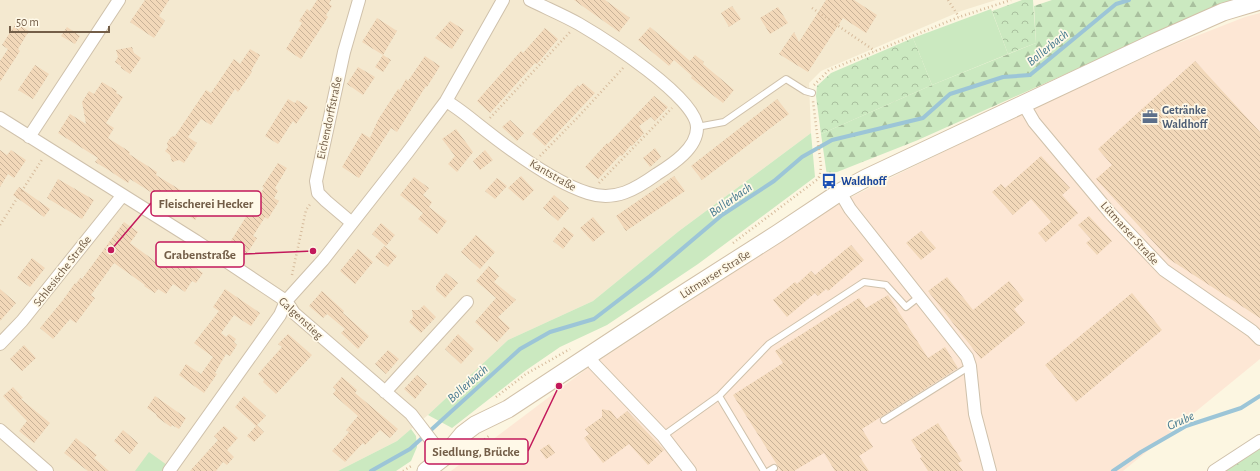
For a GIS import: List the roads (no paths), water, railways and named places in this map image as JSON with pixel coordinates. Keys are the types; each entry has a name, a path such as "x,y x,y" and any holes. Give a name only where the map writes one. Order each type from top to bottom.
{"main road":[{"name":"Lütmarser Straße","path":"426,471 440,451 480,422 508,409 840,192 891,165 1223,12 1260,1"}],"street":[{"path":"29,137 119,0"},
{"name":"Eichendorffstraße","path":"352,223 318,193 316,181 344,52 359,0"},
{"path":"170,471 280,315 286,301 323,260 446,101 503,0"},
{"path":"530,0 578,23 632,58 660,80 680,100 693,114 697,127"},
{"name":"Kantstraße","path":"446,101 455,106 481,127 533,164 571,187 589,194 606,196 621,195 646,182 670,166 691,147 697,127"},
{"name":"Lütmarser Straße","path":"1023,103 1034,122 1110,213 1164,270 1252,331 1260,339"},
{"name":"Galgenstieg","path":"0,118 122,196 196,241 286,301 294,313 411,414 440,451"},
{"path":"840,192 850,209 967,357 970,366 975,414 990,471"},
{"name":"Schlesische Straße","path":"0,344 22,321 122,196"},
{"path":"385,392 467,302"},
{"path":"589,355 594,364 663,436 690,471"},
{"path":"0,430 47,471"},
{"path":"1214,471 1260,441"}],"lane":[{"path":"697,127 724,122 786,79 805,91 812,93"},
{"path":"663,436 719,396 769,344 864,282 886,285 906,307 920,296"},
{"path":"884,420 970,366"},
{"path":"719,396 764,471"}],"waterway":[{"name":"Bollerbach","path":"371,471 410,449 520,349 550,332 594,319 650,276 722,215 774,181 802,157 832,140 923,118 950,94 1003,77 1030,75 1116,4 1129,0"},
{"name":"Grube","path":"1113,471 1141,452 1186,426 1241,408 1260,396"}],"place":[{"name":"Getränke Waldhoff","path":"1150,117"},
{"name":"Waldhoff","path":"829,181"},
{"name":"Fleischerei Hecker","path":"111,250"},
{"name":"Grabenstraße","path":"313,251"},
{"name":"Siedlung, Brücke","path":"559,386"}]}
